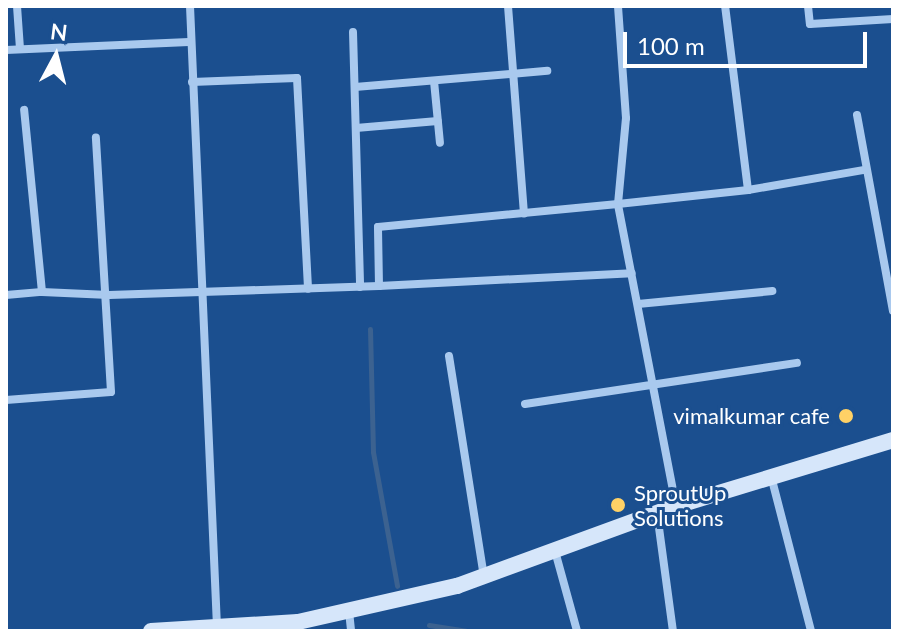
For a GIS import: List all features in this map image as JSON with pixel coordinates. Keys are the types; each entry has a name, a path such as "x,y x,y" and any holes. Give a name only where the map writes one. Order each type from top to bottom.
{"main road":[{"path":"151,631 298,626 484,577 657,512 770,475 893,440"}],"street":[{"path":"17,6 20,49"},
{"path":"190,6 189,42 217,629"},
{"path":"508,6 524,213"},
{"path":"618,6 626,118 618,204 676,506"},
{"path":"725,6 748,190"},
{"path":"808,6 810,24 893,19"},
{"path":"353,32 360,287"},
{"path":"6,50 189,42"},
{"path":"355,87 547,71"},
{"path":"192,82 297,78 308,289"},
{"path":"434,81 440,143"},
{"path":"24,110 42,292"},
{"path":"857,115 864,170 893,311"},
{"path":"356,128 438,121"},
{"path":"6,400 111,392 109,295 96,137"},
{"path":"379,286 378,227 748,190 864,170"},
{"path":"6,295 42,292 109,295 203,293 632,273"},
{"path":"638,304 772,291"},
{"path":"449,356 484,577"},
{"path":"525,404 797,363"},
{"path":"770,475 811,631"},
{"path":"657,512 673,631"},
{"path":"555,551 577,631"},
{"path":"349,611 351,631"}],"waterway":[{"path":"370,329 373,452 397,586"},
{"path":"429,625 466,631"}],"place":[{"name":"vimalkumar cafe","path":"846,416"},
{"name":"SproutUp Solutions","path":"618,505"}]}
